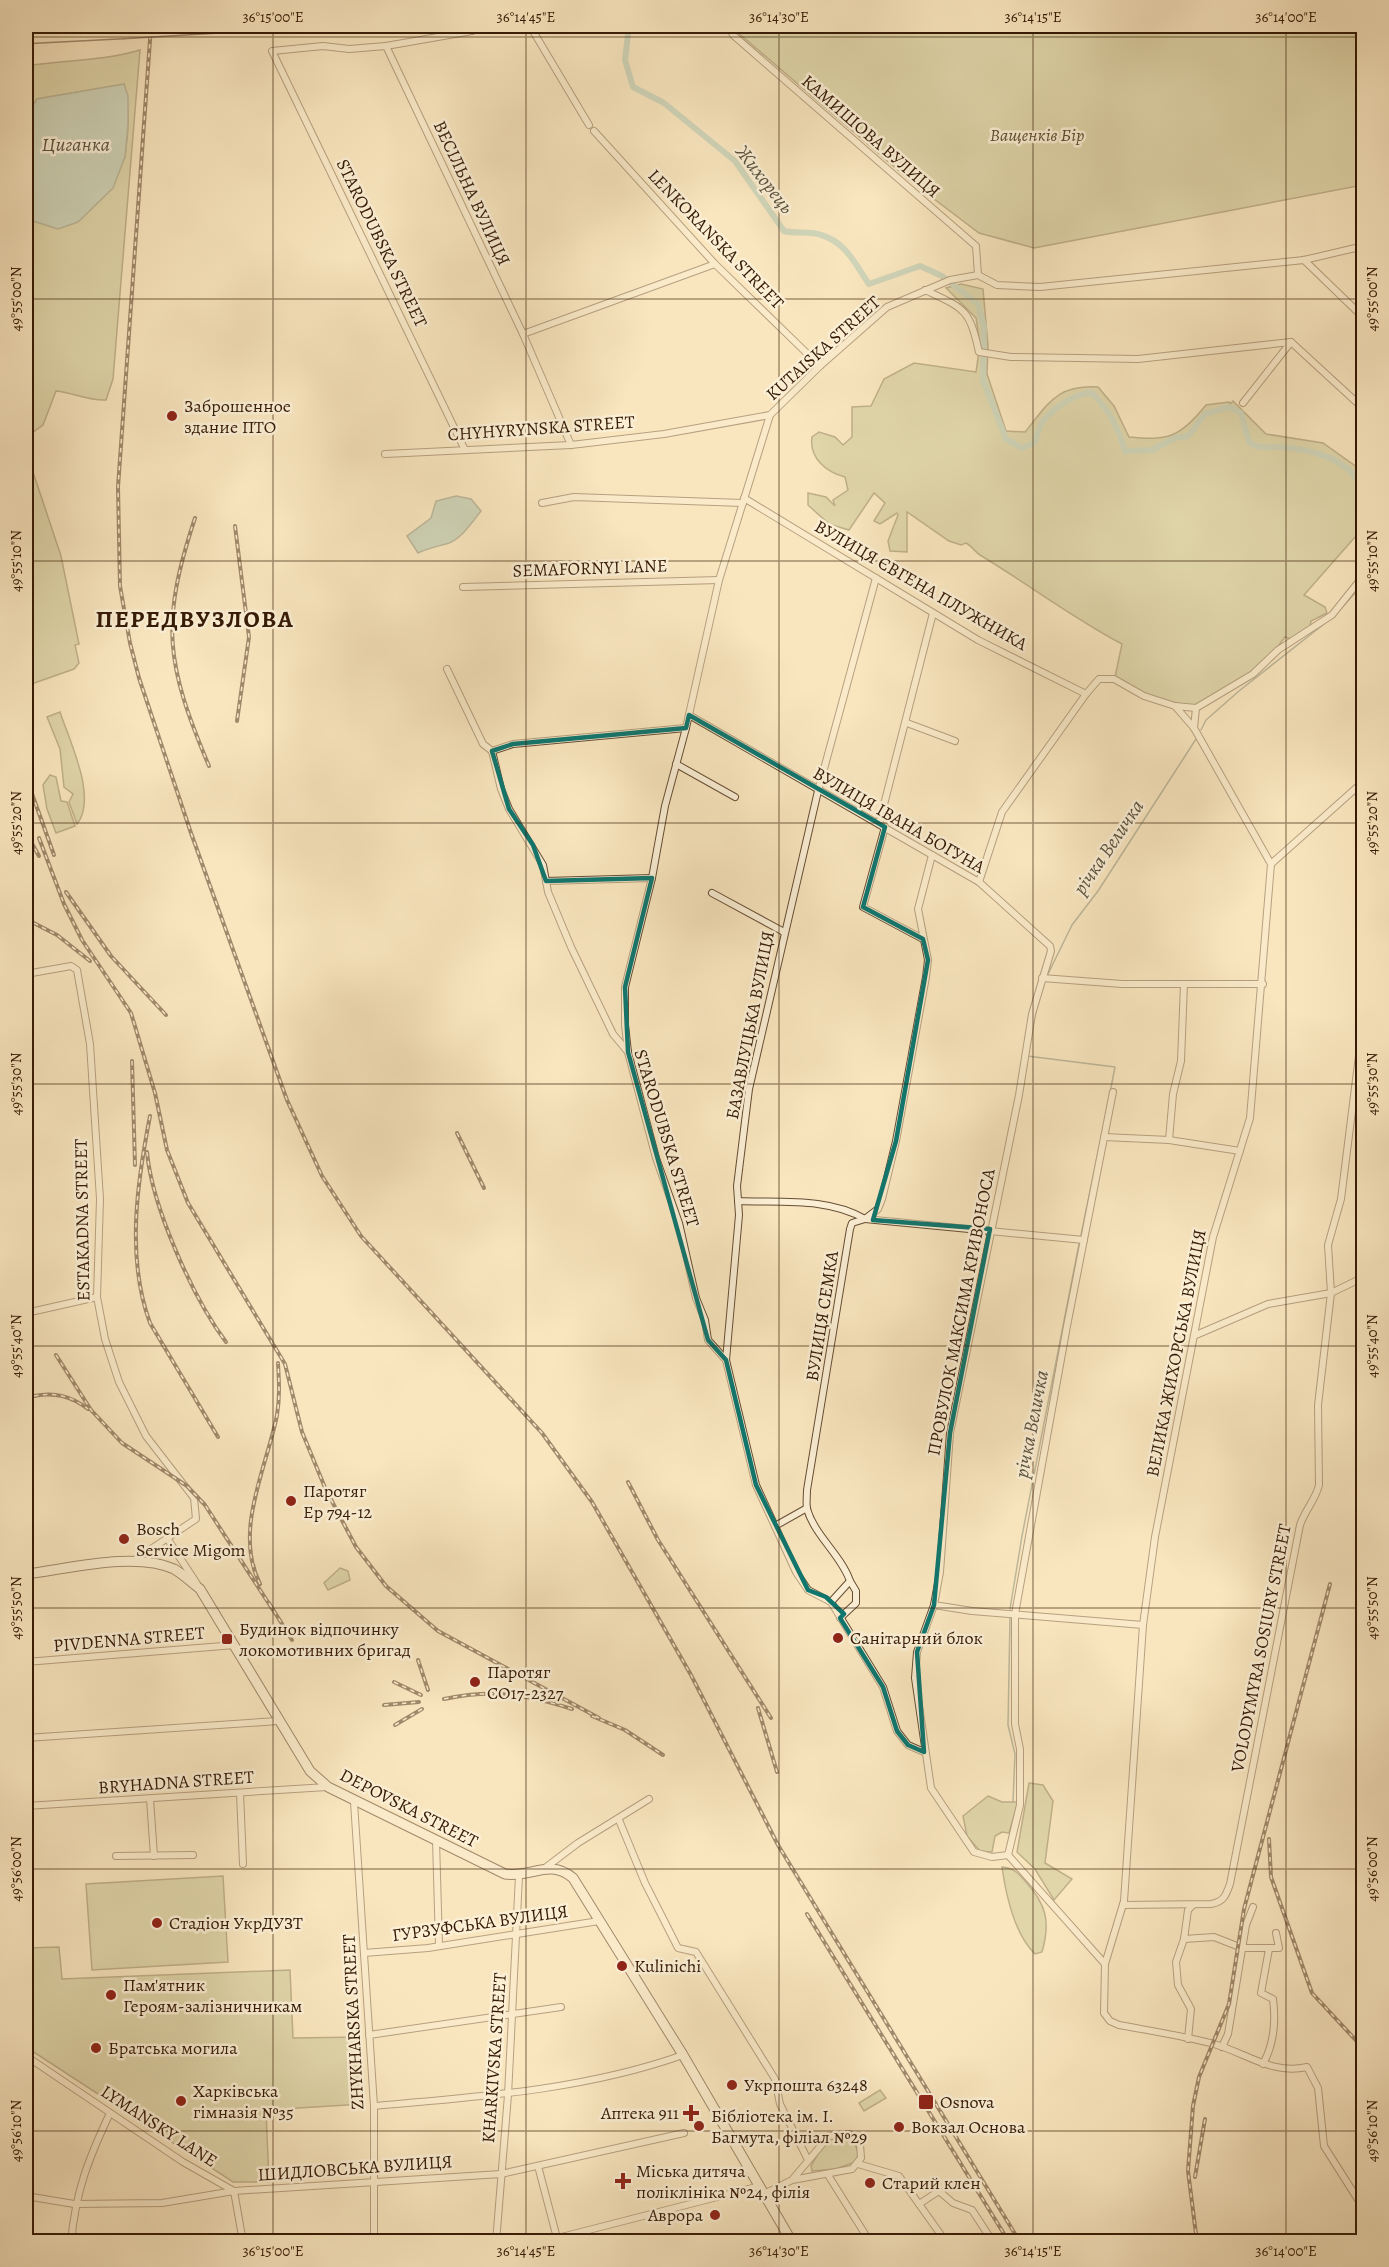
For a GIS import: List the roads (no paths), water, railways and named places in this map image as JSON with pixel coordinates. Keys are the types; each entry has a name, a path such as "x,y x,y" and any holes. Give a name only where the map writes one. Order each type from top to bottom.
{"highway":[{"path":"26,38 261,26"}],"main road":[{"name":"DEPOVSKA STREET","path":"26,1574 132,1561 156,1563 176,1570 200,1589 236,1645 278,1721 310,1771 328,1787 354,1802 505,1874 519,1876"},
{"path":"519,1876 545,1868 564,1871 573,1878 683,2055 792,2241"}],"street":[{"path":"386,46 472,31 484,26"},
{"path":"530,26 588,125"},
{"name":"КАМИШОВА ВУЛИЦЯ","path":"729,26 736,38 976,246 978,275"},
{"name":"STARODUBSKA STREET","path":"386,46 349,48 323,46 272,51 464,448"},
{"name":"ВЕСІЛЬНА ВУЛИЦЯ","path":"386,46 522,334 571,445"},
{"name":"LENKORANSKA STREET","path":"594,131 715,264 820,366"},
{"path":"978,275 998,285 1040,287 1304,260 1364,246"},
{"path":"1304,260 1364,318"},
{"path":"522,334 715,264"},
{"name":"KUTAISKA STREET","path":"628,1052 624,1025 626,987 652,878 664,807 686,728 719,580 770,415 886,307 950,280 978,275"},
{"path":"926,290 963,309 972,323 979,352 1011,357 1138,359 1291,342 1364,408"},
{"path":"1243,403 1291,342"},
{"name":"CHYHYRYNSKA STREET","path":"385,454 464,448 571,445 664,434 770,415"},
{"path":"542,503 574,496 743,501"},
{"name":"ВУЛИЦЯ ЄВГЕНА ПЛУЖНИКА","path":"743,501 978,640 1086,694"},
{"path":"979,882 1002,812 1086,694 1100,679 1114,679 1144,696 1174,706 1197,708 1253,674 1278,650 1332,615 1364,575"},
{"name":"БАЗАВЛУЦЬКА ВУЛИЦЯ","path":"831,1602 808,1590 802,1582 756,1485 726,1360 739,1215 737,1186 749,1089 818,791 876,578"},
{"name":"SEMAFORNYI LANE","path":"463,587 719,580"},
{"path":"923,939 863,907 933,613"},
{"name":"STARODUBSKA STREET","path":"447,669 483,744 492,751 494,765 509,809 533,845 543,865 555,911 590,988 613,1034 628,1052 656,1158 679,1223 708,1340 726,1360"},
{"path":"1174,706 1185,721 1194,728 1271,864 1364,781"},
{"path":"1194,728 1197,708"},
{"name":"ВУЛИЦЯ ІВАНА БОГУНА","path":"689,715 979,882 1047,940 1051,951 1042,978"},
{"path":"907,723 955,741"},
{"path":"492,751 513,744 686,728"},
{"path":"676,764 735,797"},
{"name":"ВУЛИЦЯ СЕМКА","path":"807,1508 807,1490 850,1229 852,1223 865,1219 878,1209 896,1141 926,977 928,960 918,909 932,855"},
{"name":"ВЕЛИКА ЖИХОРСЬКА ВУЛИЦЯ","path":"1271,864 1263,984 1250,1119 1213,1236 1196,1335 1155,1537 1143,1625 1123,1905 1105,1964 1104,2013 1110,2021 1222,2047 1263,2064 1296,2069 1307,2067 1318,2088 1324,2146 1364,2209"},
{"path":"546,881 652,878"},
{"path":"712,893 784,932"},
{"name":"ESTAKADNA STREET","path":"26,974 71,966 77,970 90,1044 100,1200 97,1298 105,1340 119,1382 146,1436 195,1498 196,1519 132,1561"},
{"path":"1042,978 1122,984 1263,984"},
{"name":"ПРОВУЛОК МАКСИМА КРИВОНОСА","path":"1008,1855 992,1857 974,1852 931,1788 915,1678 917,1652 934,1605 940,1572 950,1433 1019,1095 1032,1014 1042,978"},
{"path":"1169,1140 1173,1094 1181,1061 1184,984"},
{"name":"VOLODYMYRA SOSIURY STREET","path":"1194,1905 1220,1902 1226,1897 1230,1884 1300,1525 1319,1485 1316,1435 1331,1293 1328,1245 1341,1199 1364,1016"},
{"path":"1105,1964 1008,1855 1020,1805 1020,1749 1015,1724 1015,1614 1113,1092"},
{"path":"1104,1137 1169,1140 1240,1151"},
{"path":"738,1201 822,1205 847,1208 865,1219 990,1229 1084,1240"},
{"path":"1196,1335 1268,1304 1331,1293 1364,1277"},
{"path":"26,1313 97,1298"},
{"path":"775,1526 807,1508 831,1551 845,1565 856,1591 856,1603 840,1618"},
{"path":"167,1538 200,1589"},
{"path":"850,1581 831,1602 883,1687 897,1731 908,1744 924,1752"},
{"path":"934,1605 1143,1625"},
{"name":"PIVDENNA STREET","path":"26,1662 236,1645"},
{"path":"26,1738 278,1721"},
{"name":"BRYHADNA STREET","path":"26,1806 328,1787"},
{"path":"240,1793 243,1864"},
{"path":"150,1799 154,1856"},
{"path":"545,1868 578,1843 619,1820 649,1799"},
{"name":"ZHYKHARSKA STREET","path":"354,1802 374,2106 374,2241"},
{"path":"619,1820 645,1883 678,1948 696,1952 747,2033 775,2079 780,2104 808,2160"},
{"path":"436,1840 439,1946"},
{"path":"116,1856 193,1855"},
{"name":"KHARKIVSKA STREET","path":"496,2241 508,2095 519,1876"},
{"path":"1123,1905 1194,1905"},
{"path":"1188,2039 1191,2009 1179,1985 1176,1962 1184,1939 1188,1910 1194,1905"},
{"path":"1222,2047 1228,2034 1234,2006 1246,1925 1252,1907"},
{"name":"ГУРЗУФСЬКА ВУЛИЦЯ","path":"364,1953 439,1946 517,1932 599,1922"},
{"path":"1184,1939 1214,1937 1242,1948 1269,1949 1279,1948 1276,1934"},
{"path":"1263,2064 1271,2050 1275,2014 1273,1999 1261,1993 1269,1949"},
{"path":"369,2035 561,2007"},
{"path":"374,2106 508,2095 647,2068 683,2055"},
{"name":"LYMANSKY LANE","path":"26,2056 183,2162 234,2191"},
{"path":"71,2241 75,2204 84,2169 110,2114"},
{"name":"ШИДЛОВСЬКА ВУЛИЦЯ","path":"26,2196 75,2204 162,2203 234,2191 501,2174 684,2133"},
{"path":"542,2241 762,2190 792,2180 852,2169 858,2164 862,2153 860,2144 853,2136 841,2133 826,2138 792,2180"},
{"path":"858,2164 899,2176 946,2241"},
{"path":"538,2166 557,2238"},
{"path":"828,2175 870,2241"},
{"path":"234,2191 243,2241"},
{"path":"919,2204 939,2191 953,2203 972,2210 993,2241"}],"water":[{"name":"Циганка","path":"124,84 128,96 125,157 113,188 78,222 58,229 33,221 26,209 26,118 37,99"},
{"path":"456,496 471,499 481,511 456,539 418,553 407,536 431,518 436,501"}],"waterway":[{"name":"Жихорець","path":"629,26 625,60 633,87 664,103 735,161 784,231 817,234 830,238 849,255 869,284 920,266 942,276 978,304 984,327 983,380 1006,439 1022,448 1034,443 1042,423 1048,416 1065,402 1085,394 1092,393 1108,412 1125,451 1152,450 1175,438 1188,436 1205,414 1229,407 1241,413 1249,442 1259,447 1302,450 1329,458 1351,472 1364,496"},
{"name":"річка Величка","path":"1337,613 1364,583"},
{"name":"річка Величка","path":"1201,730 1206,720 1239,691 1324,624"},
{"name":"річка Величка","path":"1048,974 1072,925 1098,891 1196,739"},
{"name":"річка Величка","path":"1033,1025 1036,1012"},
{"name":"річка Величка","path":"1027,1056 1115,1067 1107,1108"},
{"name":"річка Величка","path":"1081,1235 1099,1148"},
{"name":"річка Величка","path":"1010,1609 1079,1244"},
{"name":"річка Величка","path":"1010,1618 1008,1725 1015,1754 1013,1802"}],"railway":[{"path":"151,26 118,487 120,586 139,678 191,833 287,1100 322,1176 361,1236 542,1433 592,1502 691,1675 778,1845 1020,2242"},
{"path":"195,518 176,587 173,643 176,671 184,699 209,766"},
{"path":"235,526 249,637 237,721"},
{"path":"26,777 54,855"},
{"path":"26,833 39,856"},
{"path":"39,838 64,904 82,940 131,1013 155,1093 167,1150 188,1203 285,1364 302,1432 326,1490 356,1547 386,1586 438,1631 599,1718"},
{"path":"66,892 111,956 166,1015"},
{"path":"26,919 57,935 90,961"},
{"path":"132,1061 135,1165"},
{"path":"150,1116 141,1167 136,1220 138,1273 143,1298 150,1323 218,1437"},
{"path":"457,1133 484,1188"},
{"path":"147,1152 150,1174 165,1225 200,1301 226,1342"},
{"path":"56,1355 91,1410 122,1443 187,1486 205,1505 273,1610"},
{"path":"260,1584 253,1564 250,1543 251,1521 277,1415 278,1363"},
{"path":"34,1396 62,1396 88,1409"},
{"path":"628,1482 658,1540 771,1718"},
{"path":"1197,2242 1188,2171 1193,2106 1199,2077 1229,2004 1244,1909 1330,1584"},
{"path":"269,1603 292,1640"},
{"path":"418,1660 428,1690"},
{"path":"394,1682 421,1695"},
{"path":"444,1699 478,1694 508,1695 572,1709"},
{"path":"384,1705 419,1702"},
{"path":"758,1708 777,1772"},
{"path":"395,1725 422,1709"},
{"path":"592,1716 625,1730 663,1755"},
{"path":"1269,1839 1271,1877 1312,1993 1364,2049"},
{"path":"807,1914 1009,2242"},
{"path":"1195,2177 1205,2119"}],"place":[{"name":"Заброшенное здание ПТО","path":"172,416"},
{"name":"Паротяг Ер 794-12","path":"291,1501"},
{"name":"Bosch Service Migom","path":"124,1539"},
{"name":"Санітарний блок","path":"838,1638"},
{"name":"Будинок відпочинку локомотивних бригад","path":"227,1639"},
{"name":"Паротяг СО17-2327","path":"475,1682"},
{"name":"Стадіон УкрДУЗТ","path":"157,1923"},
{"name":"Kulinichi","path":"622,1966"},
{"name":"Пам'ятник Героям-залізничникам","path":"111,1995"},
{"name":"Братська могила","path":"96,2048"},
{"name":"Укрпошта 63248","path":"732,2085"},
{"name":"Харківська гімназія №35","path":"181,2101"},
{"name":"Osnova","path":"926,2102"},
{"name":"Аптека 911","path":"691,2113"},
{"name":"Бібліотека ім. І. Багмута, філіал №29","path":"699,2126"},
{"name":"Вокзал Основа","path":"899,2127"},
{"name":"Міська дитяча поліклініка №24, філія","path":"623,2181"},
{"name":"Старий клен","path":"870,2183"},
{"name":"Аврора","path":"715,2215"}],"district":[{"name":"ПЕРЕДВУЗЛОВА","path":"195,619"}],"park label":[{"name":"Ващенків Бір","path":"1037,135"}]}
